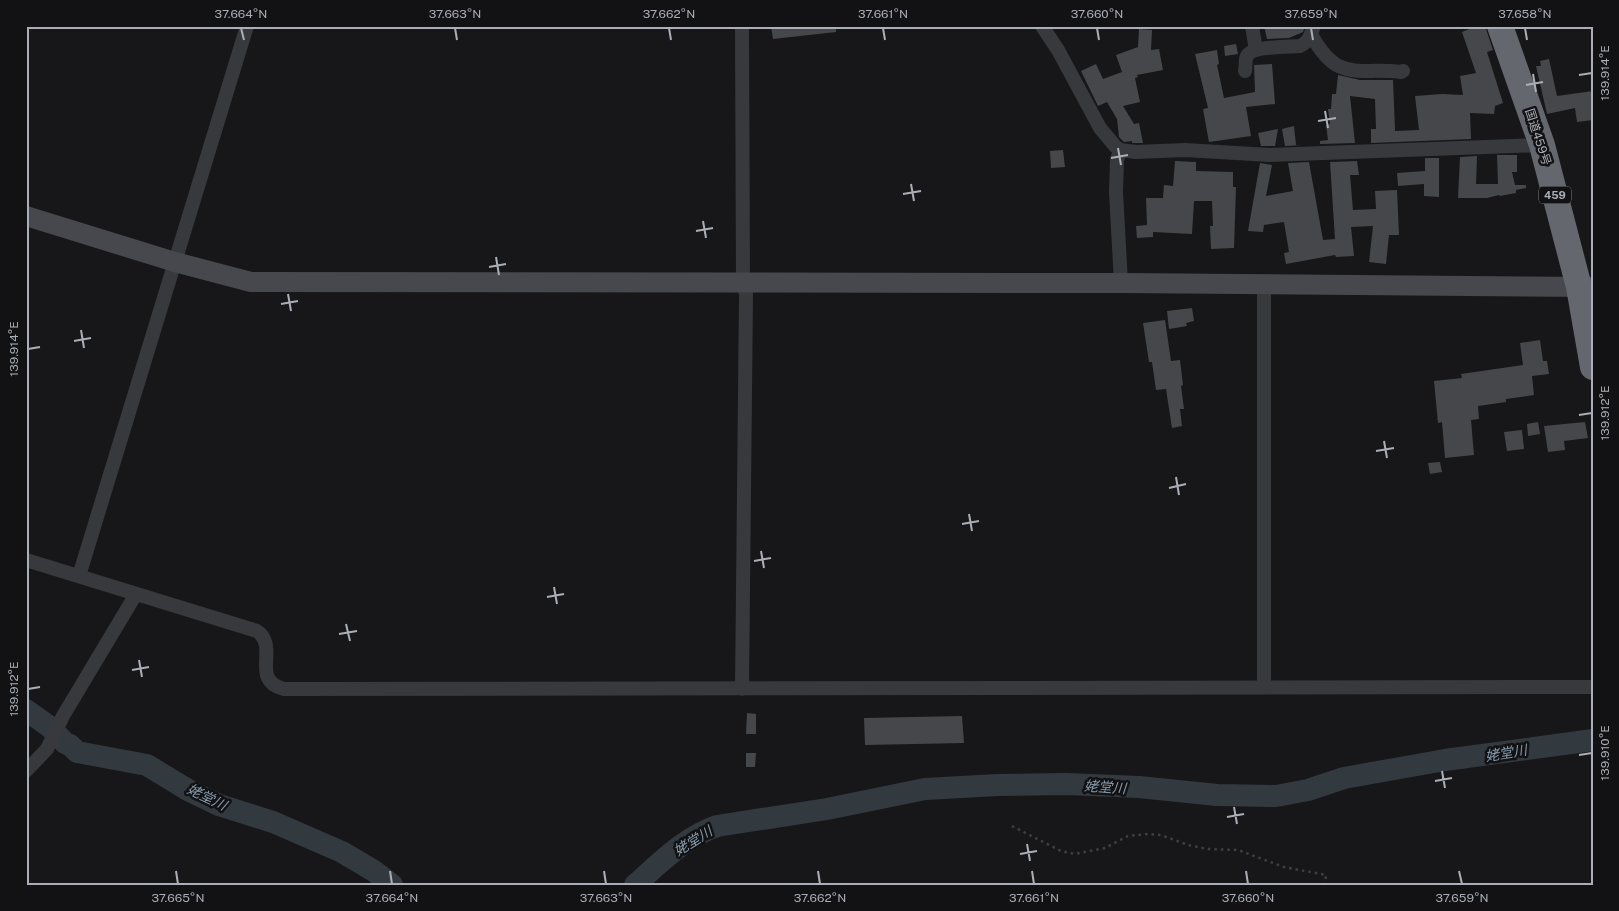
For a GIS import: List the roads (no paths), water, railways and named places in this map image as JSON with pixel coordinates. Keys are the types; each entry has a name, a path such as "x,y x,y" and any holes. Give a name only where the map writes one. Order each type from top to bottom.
{"highway":[{"name":"国道459号","path":"1500,26 1542,145 1586,287 1593,367"}],"street":[{"path":"79,576 248,26"},
{"path":"742,26 743,284 746,294 742,689"},
{"path":"1042,26 1058,50 1100,128 1120,150 1136,152 1185,150 1270,155 1542,145"},
{"path":"1252,26 1256,50"},
{"path":"1245,71 1246,56 1256,50 1300,46 1306,43 1313,31"},
{"path":"1313,31 1319,50 1342,69 1370,72 1403,71"},
{"path":"1120,150 1116,160 1116,174 1121,283"},
{"path":"26,216 174,262 251,282 1121,283 1586,287"},
{"path":"1264,284 1264,688"},
{"path":"26,560 257,631 263,636 266,643 266,663 270,683 273,686 284,689 1593,687"},
{"path":"26,771 47,749 63,716 136,594"}],"waterway":[{"name":"姥堂川","path":"26,710 50,727 65,743 77,752 147,765 188,790 219,805 273,822 342,852 374,871 392,885"},
{"name":"姥堂川","path":"635,885 684,844 717,826 827,809 925,789 1067,784 1139,787 1217,795 1276,796 1308,790 1344,778 1445,760 1593,740"}]}
